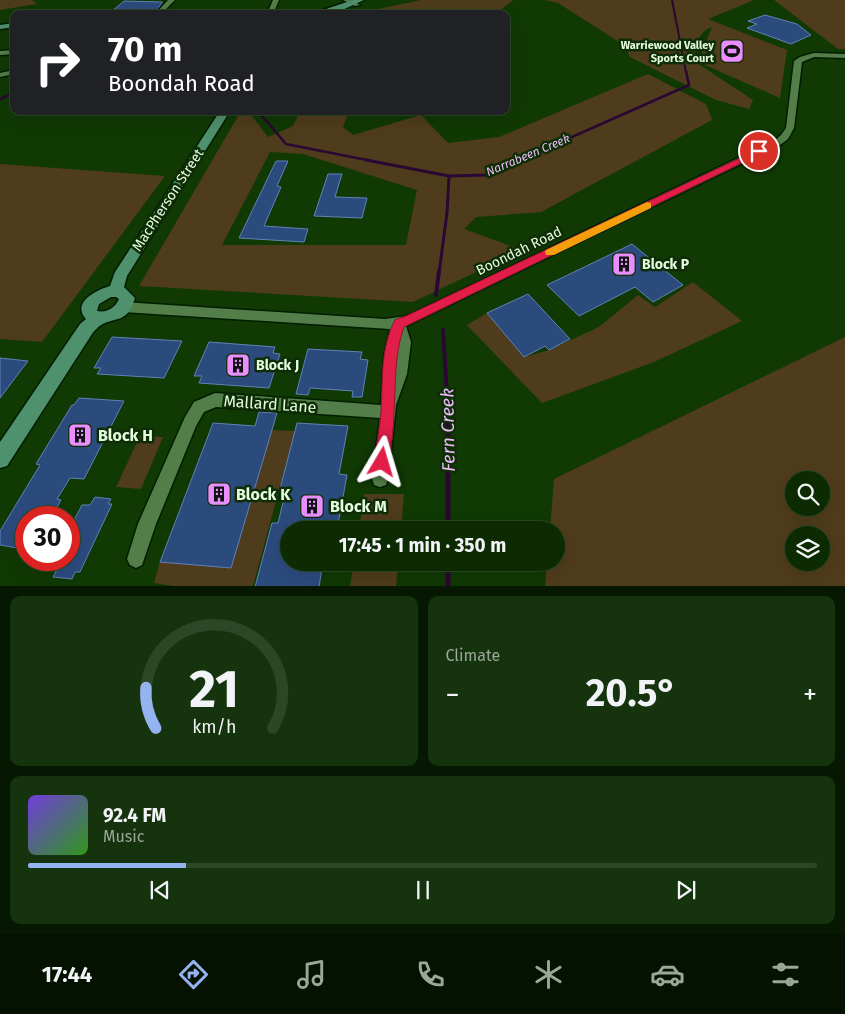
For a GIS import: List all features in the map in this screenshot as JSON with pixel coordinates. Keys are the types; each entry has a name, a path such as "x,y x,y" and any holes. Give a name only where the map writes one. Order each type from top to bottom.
{"street":[{"path":"160,10 172,0"},
{"path":"335,10 354,2 368,0"},
{"path":"339,10 354,2"},
{"name":"Boondah Road","path":"123,307 385,324 410,320 777,143 785,138 790,128 798,61 802,58 810,57 845,56"},
{"name":"MacPherson Street","path":"116,290 120,276 222,115"},
{"path":"0,459 86,330 98,318 114,314 123,307 127,298 116,290 103,293 92,300 88,310 90,314 98,318"},
{"path":"380,479 388,412 400,374 404,342 399,323"},
{"name":"Mallard Lane","path":"136,559 147,524 190,422 199,407 215,400 388,412"}],"shaded area":[{"path":"0,0 32,0 37,4 0,10"},
{"path":"421,0 513,0 499,10 373,10"},
{"path":"544,0 754,0 708,19 787,50 780,98 698,62 712,27 700,36 696,46 694,61 753,100 749,109 716,100 630,57 624,45 558,3"},
{"path":"774,0 845,0 845,49 838,49"},
{"path":"648,74 706,104 712,120 541,212 476,217 464,229 522,250 413,302 139,286 239,115 251,115 268,137 293,126 298,115 348,115 343,127 353,135 421,115 448,143 499,137","holes":["270,152 303,154 417,190 406,245 222,245"]},
{"path":"0,164 165,176 42,342 0,339"},
{"path":"693,282 742,321 654,362 542,403 467,325 487,313 524,357 549,350 599,327 638,295 655,307"},
{"path":"845,337 845,586 545,586 546,571 565,571 565,521 551,521 554,479"},
{"path":"272,430 295,431 253,586 174,586 154,583 160,561 231,568"},
{"path":"140,436 163,437 141,489 116,487"},
{"path":"364,494 404,494 402,521 360,521"},
{"path":"353,571 397,571 396,586 350,586"}],"building":[{"path":"124,1 162,2 157,10 113,10"},
{"path":"765,15 797,24 811,35 791,44 747,28 757,24 748,21"},
{"path":"276,161 288,161 277,186 281,187 264,226 308,229 304,242 239,238"},
{"path":"328,174 342,174 335,197 367,198 362,218 314,216"},
{"name":"Block P","path":"632,244 683,285 653,302 635,287 579,316 547,285"},
{"path":"528,294 570,339 549,350 545,346 524,357 487,313"},
{"path":"112,337 182,341 164,378 97,374 101,368 94,368"},
{"name":"Block J","path":"209,342 275,347 273,353 280,354 269,388 199,383 202,376 194,376"},
{"path":"308,349 362,352 360,359 368,360 362,397 352,397 353,391 310,388 308,395 296,394"},
{"path":"0,358 28,361 0,398"},
{"name":"Block H","path":"79,398 124,401 84,479 70,478 57,499 61,500 58,506 15,506 40,465 36,464 72,405"},
{"name":"Block K","path":"259,412 277,413 231,568 160,562 213,423 255,426"},
{"name":"Block M","path":"297,423 348,426 339,474 347,475 339,521 280,521 280,571 322,571 319,586 255,586 272,523 278,523 286,490 280,489"},
{"path":"95,497 111,499 108,504 112,504 80,572 75,572 72,579 53,577 56,571 80,571 80,509 82,505 90,505"},
{"name":"Block H","path":"15,506 15,548 0,545 0,531"}],"waterway":[{"name":"Narrabeen Creek","path":"672,0 686,72"},
{"name":"Narrabeen Creek","path":"518,161 689,85 686,71"},
{"name":"Narrabeen Creek","path":"0,99 10,95"},
{"name":"Narrabeen Creek","path":"261,115 286,144 372,161"},
{"name":"Narrabeen Creek","path":"366,160 449,176"},
{"name":"Narrabeen Creek","path":"449,176 486,175 520,160"},
{"name":"Fern Creek","path":"439,273 447,213 449,176"},
{"name":"Fern Creek","path":"436,295 439,271"},
{"name":"Fern Creek","path":"443,330 448,412"},
{"name":"Fern Creek","path":"448,412 448,521"},
{"name":"Fern Creek","path":"448,571 448,586"}],"slow traffic":[{"path":"550,252 647,205"}],"place":[{"name":"Warriewood Valley Sports Court","path":"732,51"},
{"name":"Block P","path":"624,264"},
{"name":"Block J","path":"238,365"},
{"name":"Block H","path":"80,435"},
{"name":"Block K","path":"219,494"},
{"name":"Block M","path":"312,506"}],"route":[{"path":"382,462 388,412 388,374 392,342 399,323 410,320 759,151"}]}
